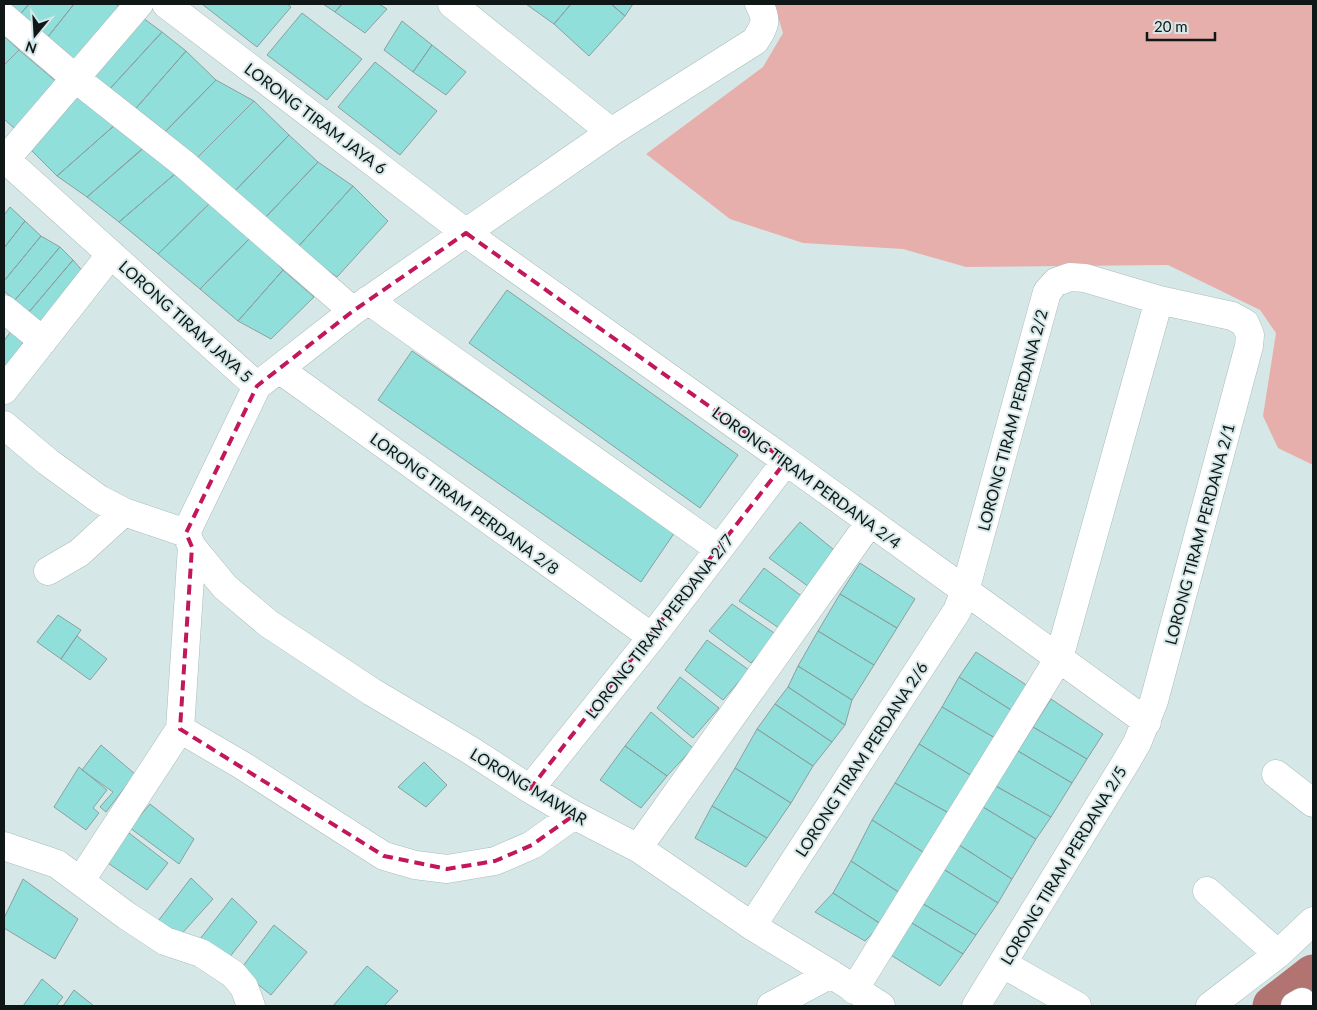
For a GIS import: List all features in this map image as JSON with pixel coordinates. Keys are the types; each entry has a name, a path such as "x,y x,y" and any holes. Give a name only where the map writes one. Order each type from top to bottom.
{"street":[{"path":"5,159 139,4"},
{"name":"LORONG TIRAM JAYA 6","path":"166,4 466,233"},
{"path":"452,4 610,132"},
{"path":"258,386 361,306 610,132 755,41 762,29 762,10"},
{"path":"4,17 75,78 361,306 719,549"},
{"name":"LORONG TIRAM JAYA 5","path":"5,159 258,386 189,540"},
{"name":"LORONG TIRAM PERDANA 2/4","path":"466,233 1147,722"},
{"path":"4,390 111,254"},
{"name":"LORONG TIRAM PERDANA 2/2","path":"965,591 1047,292 1056,282 1070,277 1085,278 1159,300"},
{"path":"854,990 1059,658 1159,300"},
{"name":"LORONG TIRAM PERDANA 2/1","path":"1147,722 1249,346 1250,335 1245,323 1232,316 1159,300"},
{"path":"4,310 43,341"},
{"name":"LORONG TIRAM PERDANA 2/8","path":"279,369 652,636"},
{"path":"4,425 48,462 99,499 189,540 180,729 81,880"},
{"name":"LORONG TIRAM PERDANA 2/7","path":"530,789 652,636 786,461"},
{"path":"48,571 79,553 124,512"},
{"path":"638,848 870,522"},
{"name":"LORONG MAWAR","path":"189,540 225,587 270,624 372,692 470,750 530,789 574,815 638,848 752,926 881,1006"},
{"name":"LORONG TIRAM PERDANA 2/6","path":"752,926 957,611 965,591"},
{"name":"LORONG TIRAM PERDANA 2/5","path":"976,1006 1121,770 1147,722"},
{"path":"180,729 240,764 384,856 415,865 447,869 495,861 532,846 574,815"},
{"path":"1276,774 1313,803"},
{"path":"4,846 57,864 128,916 166,941 201,953 233,974 244,987 251,1006"},
{"path":"1207,891 1278,954"},
{"path":"1210,1006 1278,954 1313,921"},
{"path":"1003,964 1077,1006"},
{"path":"771,1006 831,974"}],"highlighted area":[{"path":"466,233 786,461 530,789 574,815 532,845 495,861 447,869 384,856 180,729 192,547 186,533 257,386 353,311"}],"shaded area":[{"path":"774,4 1313,4 1313,465 1278,448 1263,416 1276,333 1260,310 1168,265 966,267 903,249 803,243 730,219 646,154 763,67 783,33"}],"building":[{"path":"4,4 29,4 17,18"},
{"path":"29,4 74,4 47,38 17,18"},
{"path":"74,4 116,4 121,8 73,61 47,38"},
{"path":"202,4 287,4 291,7 257,47"},
{"path":"323,4 342,4 335,12"},
{"path":"342,4 379,4 387,9 365,33 335,12"},
{"path":"526,4 571,4 554,24"},
{"path":"571,4 611,4 625,16 589,56 554,24"},
{"path":"611,4 633,4 625,16"},
{"path":"302,13 362,59 327,100 267,55"},
{"path":"139,15 162,32 106,93 88,76"},
{"path":"402,21 432,45 413,72 384,50"},
{"path":"162,32 186,51 131,114 106,93"},
{"path":"4,36 19,50 4,65"},
{"path":"432,45 466,72 446,95 413,72"},
{"path":"19,50 58,83 24,137 4,119 4,65"},
{"path":"186,51 216,80 160,137 131,114"},
{"path":"375,62 437,111 400,155 338,107"},
{"path":"216,80 254,101 192,163 160,137"},
{"path":"79,94 116,124 57,176 30,149"},
{"path":"254,101 289,135 232,194 192,163"},
{"path":"116,124 145,147 87,197 57,176"},
{"path":"289,135 318,162 264,219 232,194"},
{"path":"151,141 183,167 119,222 87,197"},
{"path":"318,162 353,186 297,248 264,219"},
{"path":"183,167 210,203 158,254 119,222"},
{"path":"353,186 388,221 337,277 297,248"},
{"path":"210,203 253,235 200,289 158,254"},
{"path":"10,207 25,221 4,248 4,215"},
{"path":"25,221 41,236 4,281 4,248"},
{"path":"253,235 283,270 238,321 200,289"},
{"path":"41,236 60,247 15,300 4,291 4,281"},
{"path":"60,247 73,260 29,312 15,300"},
{"path":"73,260 86,275 44,326 29,312"},
{"path":"283,270 314,297 271,339 238,321"},
{"path":"507,290 738,455 700,508 469,343"},
{"path":"11,331 26,338 4,372 4,341"},
{"path":"412,351 675,532 641,582 378,400"},
{"path":"800,522 839,554 809,587 769,558"},
{"path":"860,563 915,599 897,628 840,594"},
{"path":"764,568 803,597 779,628 739,601"},
{"path":"840,594 897,628 874,665 818,631"},
{"path":"732,604 777,635 751,663 709,631"},
{"path":"58,615 81,630 61,659 37,642"},
{"path":"818,631 874,665 852,700 798,666"},
{"path":"77,636 107,659 90,680 61,659"},
{"path":"707,640 749,670 723,700 685,670"},
{"path":"976,652 1034,690 1019,715 959,677"},
{"path":"798,666 852,700 845,725 788,687"},
{"path":"680,677 719,708 693,738 657,708"},
{"path":"959,677 1019,715 1002,742 942,707"},
{"path":"788,687 845,725 832,742 775,704"},
{"path":"1051,699 1103,734 1087,759 1033,727"},
{"path":"775,704 832,742 813,766 757,729"},
{"path":"942,707 1002,742 979,780 919,744"},
{"path":"651,712 693,748 667,776 625,746"},
{"path":"1033,727 1087,759 1072,783 1018,751"},
{"path":"757,729 813,766 791,803 735,768"},
{"path":"919,744 979,780 956,817 895,783"},
{"path":"101,745 135,774 106,812 100,807 113,792 82,770"},
{"path":"625,746 667,776 641,808 600,780"},
{"path":"1018,751 1072,783 1051,817 994,785"},
{"path":"424,762 447,785 426,807 398,787"},
{"path":"79,767 107,790 93,808 99,813 86,830 54,807"},
{"path":"735,768 791,803 767,838 712,806"},
{"path":"895,783 956,817 931,857 872,820"},
{"path":"994,785 1051,817 1036,839 978,804"},
{"path":"150,804 194,839 179,864 130,828"},
{"path":"978,804 1036,839 1012,879 956,843"},
{"path":"712,806 767,838 746,867 695,838"},
{"path":"872,820 931,857 900,893 851,861"},
{"path":"129,833 168,863 147,890 105,861"},
{"path":"956,843 1012,879 998,903 940,867"},
{"path":"851,861 900,893 881,924 833,893"},
{"path":"940,867 998,903 976,935 920,902"},
{"path":"191,878 213,899 177,939 155,925"},
{"path":"23,879 78,919 55,959 4,928 4,918"},
{"path":"833,893 881,924 865,941 815,912"},
{"path":"232,898 257,922 222,967 196,944"},
{"path":"920,902 976,935 963,954 907,920"},
{"path":"907,920 963,954 940,986 886,952"},
{"path":"274,925 307,952 271,995 240,970"},
{"path":"367,966 398,991 384,1006 333,1006"},
{"path":"42,979 63,997 56,1006 23,1006"},
{"path":"74,990 94,1006 63,1006"}],"waterway":[{"path":"1273,1006 1313,975"}]}
